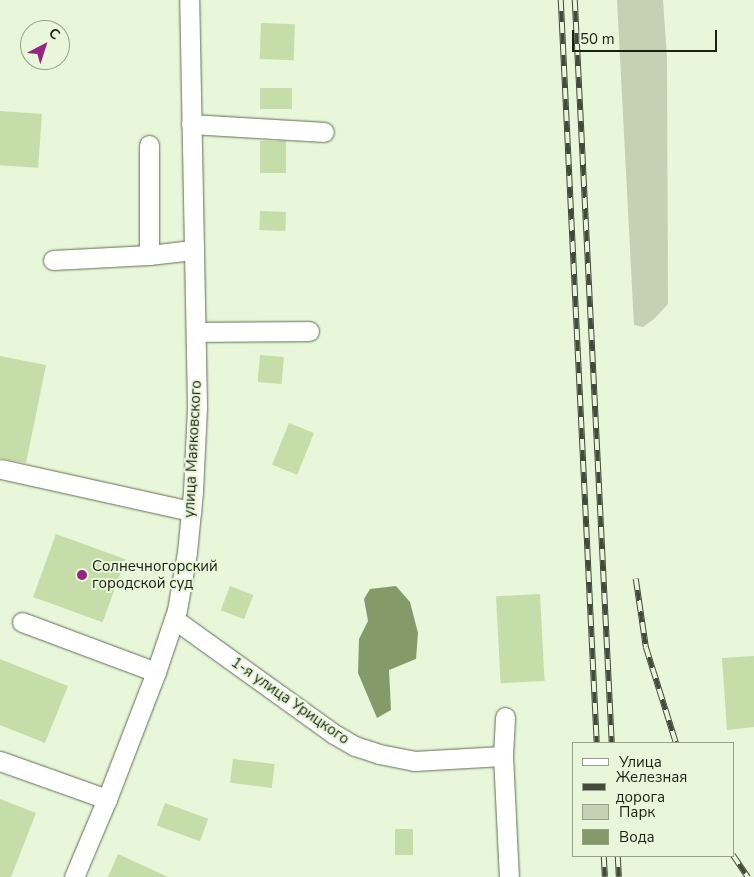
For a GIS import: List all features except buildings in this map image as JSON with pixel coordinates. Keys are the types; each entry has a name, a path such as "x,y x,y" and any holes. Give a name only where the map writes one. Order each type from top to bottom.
{"street":[{"name":"улица Маяковского","path":"74,877 108,799 156,672 174,619 187,552 197,414 190,0"},
{"path":"192,124 324,132"},
{"path":"149,145 149,255"},
{"path":"53,260 149,255 193,250"},
{"path":"197,332 309,331"},
{"path":"1,470 191,511"},
{"name":"1-я улица Урицкого","path":"174,619 334,734 355,746 387,756 414,761 503,756"},
{"path":"22,622 156,672"},
{"path":"504,717 503,756 509,877"},
{"path":"0,760 108,799"}],"green space":[{"path":"617,0 663,0 667,58 668,304 654,319 643,327 634,325"}],"water":[{"path":"396,586 410,602 418,633 416,659 389,670 391,710 377,718 358,673 359,639 368,621 364,599 370,589"}],"railway":[{"path":"561,0 597,742"},
{"path":"575,0 612,742"},
{"path":"636,579 646,647 676,742"},
{"path":"734,856 748,877"},
{"path":"604,857 605,877"},
{"path":"618,857 619,877"}],"place":[{"name":"Солнечногорский городской суд","path":"82,575"}]}
